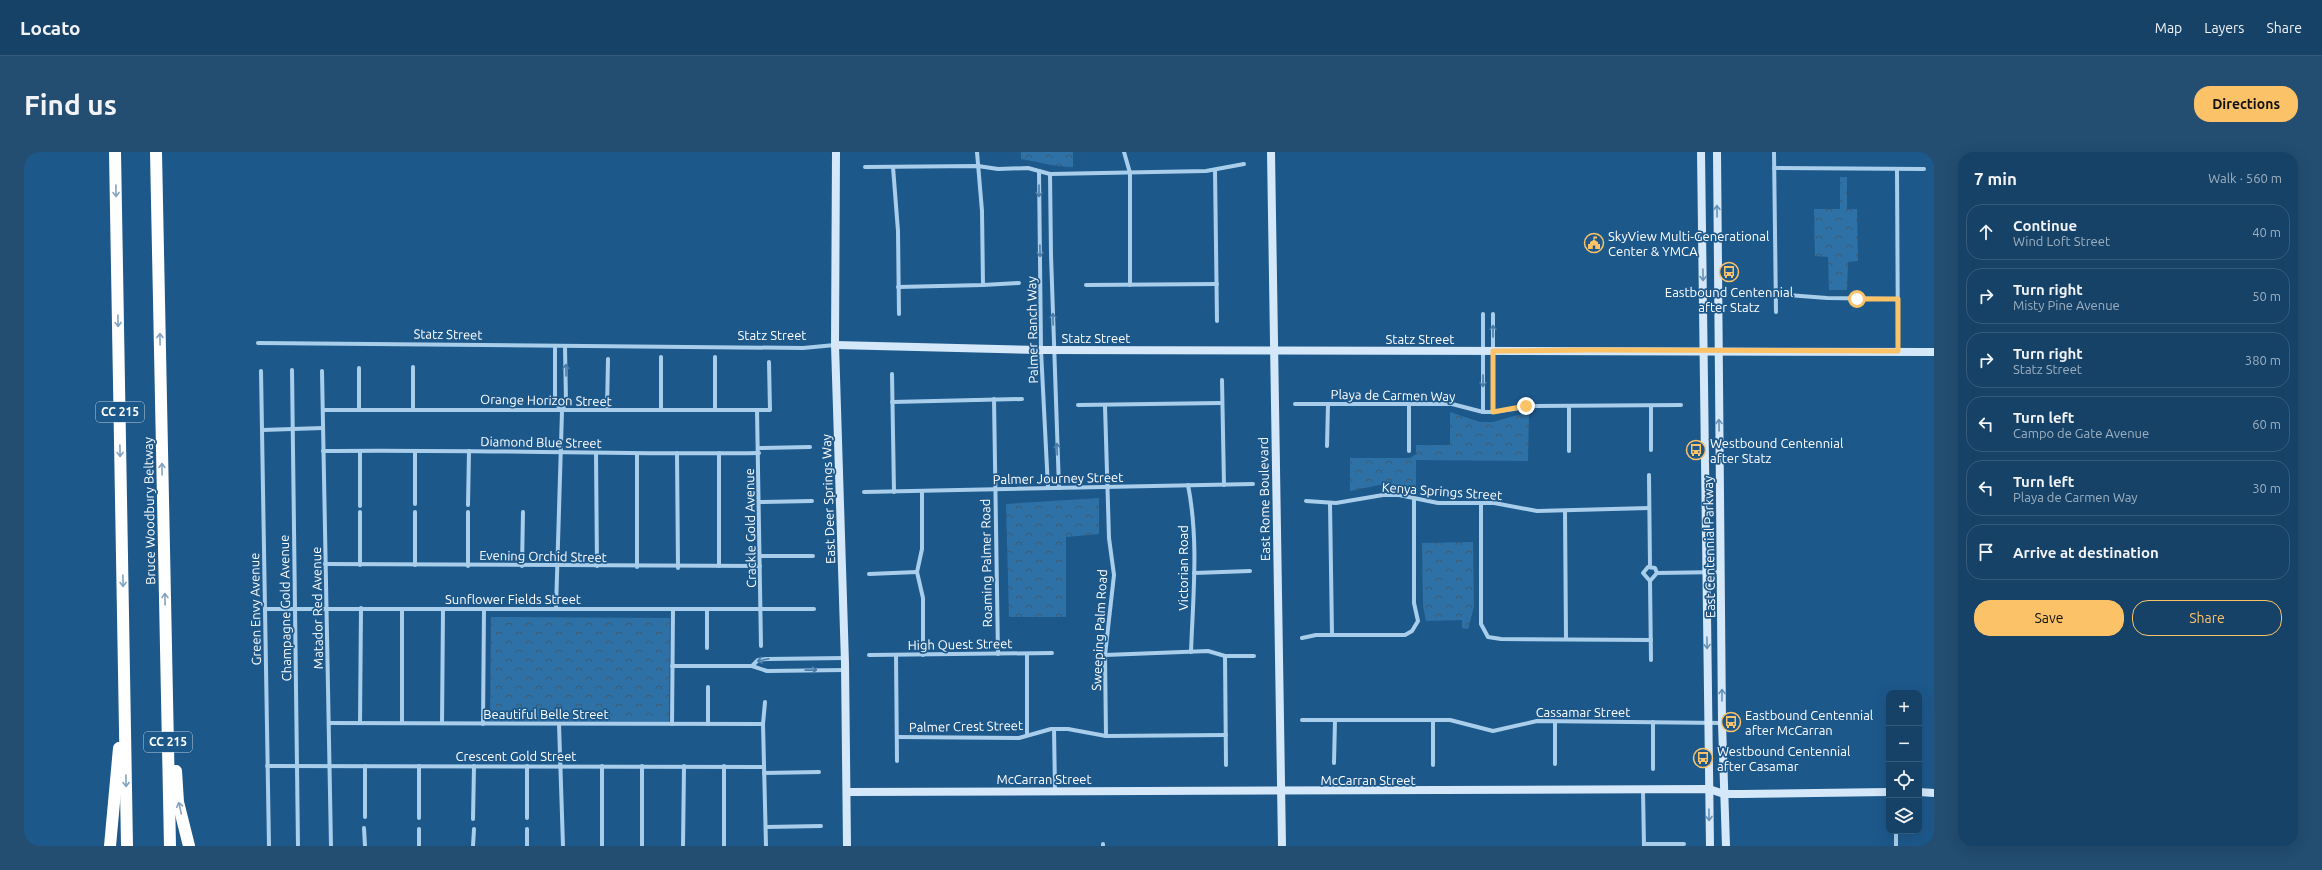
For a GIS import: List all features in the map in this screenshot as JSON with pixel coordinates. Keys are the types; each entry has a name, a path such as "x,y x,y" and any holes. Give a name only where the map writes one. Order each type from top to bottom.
{"highway":[{"name":"CC 215","path":"115,152 127,846"},
{"name":"Bruce Woodbury Beltway","path":"156,152 170,846"},
{"path":"166,638 178,802 189,846"},
{"path":"110,846 124,672"}],"street":[{"name":"East Deer Springs Way","path":"836,152 835,345 846,670 847,846"},
{"path":"977,152 982,211 983,286"},
{"path":"1124,152 1130,173 1130,285"},
{"name":"East Rome Boulevard","path":"1271,152 1282,846"},
{"name":"East Centennial Parkway","path":"1701,152 1710,846"},
{"path":"1774,152 1776,312"},
{"name":"East Centennial Parkway","path":"1716,154 1722,723 1726,846"},
{"path":"865,167 978,166 1039,171 1050,174 1215,170 1244,164"},
{"path":"893,167 898,231 899,314"},
{"path":"1774,168 1924,170"},
{"path":"1215,170 1217,321"},
{"path":"1897,170 1898,351"},
{"name":"Palmer Ranch Way","path":"1039,171 1041,350 1048,488"},
{"name":"Palmer Ranch Way","path":"1050,174 1059,488"},
{"path":"898,286 983,286 1019,283"},
{"path":"1086,285 1217,284"},
{"path":"1776,294 1827,298 1898,299"},
{"path":"1483,314 1483,412"},
{"path":"1493,314 1493,412"},
{"name":"Statz Street","path":"258,343 555,347 803,348 835,345 1041,350 1719,350 1934,352"},
{"path":"555,347 555,402 562,410"},
{"path":"556,609 562,410 566,402 566,347"},
{"path":"661,357 661,410"},
{"path":"715,357 715,410"},
{"path":"607,410 608,359"},
{"name":"Orange Horizon Street","path":"323,410 770,410 770,362"},
{"path":"413,366 413,409"},
{"path":"359,368 359,409"},
{"name":"Champagne Gold Avenue","path":"292,370 298,846"},
{"name":"Matador Red Avenue","path":"322,370 331,846"},
{"name":"Green Envy Avenue","path":"261,371 269,846"},
{"path":"892,374 894,492"},
{"path":"1222,380 1221,403 1224,484"},
{"name":"Roaming Palmer Road","path":"994,399 998,654"},
{"path":"892,402 1022,399"},
{"path":"1078,405 1105,406 1221,403"},
{"name":"Playa de Carmen Way","path":"1295,404 1452,404 1483,412 1493,412 1526,406 1681,405"},
{"path":"1327,446 1328,404"},
{"path":"1408,451 1409,404"},
{"name":"Sweeping Palm Road","path":"1105,406 1109,538 1114,575 1105,655 1106,736"},
{"path":"1569,406 1569,451"},
{"path":"1651,406 1651,450"},
{"name":"Crackle Gold Avenue","path":"757,410 761,646"},
{"path":"262,430 323,428"},
{"name":"Diamond Blue Street","path":"323,452 469,451 637,454 719,453 810,447"},
{"path":"360,451 360,506"},
{"path":"415,451 415,504"},
{"path":"468,505 469,451"},
{"path":"596,453 596,566"},
{"path":"677,453 678,568"},
{"path":"719,453 719,566"},
{"path":"637,454 637,567"},
{"path":"1649,475 1650,566 1643,573 1650,581 1651,660"},
{"name":"Palmer Journey Street","path":"864,492 1253,484"},
{"name":"Victorian Road","path":"1188,485 1193,510 1194,573 1191,652"},
{"path":"922,491 922,549 916,572 923,598 923,655"},
{"name":"Kenya Springs Street","path":"1306,501 1330,502 1383,495 1438,503 1494,503 1537,511 1565,511 1600,508 1649,508"},
{"path":"1302,638 1332,635 1405,636 1412,631 1418,621 1414,603 1414,499"},
{"path":"759,502 812,502"},
{"path":"1330,502 1332,635"},
{"path":"1481,503 1481,624 1488,637 1501,639 1651,640"},
{"path":"1565,511 1566,639"},
{"path":"360,512 360,565"},
{"path":"415,512 415,565"},
{"path":"468,512 468,566"},
{"path":"522,566 523,512"},
{"path":"760,556 813,556"},
{"name":"Evening Orchid Street","path":"325,564 678,568 760,566"},
{"path":"1650,566 1655,568 1657,573"},
{"path":"1194,573 1250,571"},
{"path":"868,574 916,572"},
{"path":"1650,581 1657,573 1721,572"},
{"path":"360,723 361,608"},
{"name":"Sunflower Fields Street","path":"265,609 814,609"},
{"path":"402,609 402,723"},
{"path":"483,724 484,609"},
{"path":"672,609 672,724"},
{"path":"707,609 707,648"},
{"path":"442,723 443,610"},
{"path":"1105,655 1215,652 1225,656 1254,656"},
{"name":"High Quest Street","path":"869,655 1052,653"},
{"path":"1027,654 1027,735"},
{"path":"896,655 897,761"},
{"path":"1225,656 1226,765"},
{"path":"752,666 758,660 767,659 845,658"},
{"path":"672,666 752,666 767,671 846,670"},
{"path":"708,687 708,724"},
{"path":"765,702 763,724 766,846"},
{"name":"Cassamar Street","path":"1302,720 1450,720 1493,731 1508,729 1528,722 1722,723"},
{"path":"1334,720 1334,763"},
{"path":"1432,720 1432,765"},
{"path":"1555,722 1555,764"},
{"path":"1653,722 1653,769"},
{"name":"Beautiful Belle Street","path":"329,723 763,724"},
{"path":"558,724 563,846"},
{"path":"1054,729 1055,791"},
{"name":"Palmer Crest Street","path":"897,737 1019,738 1054,729 1075,730 1106,736 1226,735"},
{"name":"Crescent Gold Street","path":"267,766 764,766"},
{"path":"365,766 365,818"},
{"path":"419,766 419,818"},
{"path":"473,819 474,766"},
{"path":"527,766 527,818"},
{"path":"602,766 602,846"},
{"path":"642,766 642,846"},
{"path":"683,846 684,766"},
{"path":"724,766 724,846"},
{"path":"764,773 818,772"},
{"name":"McCarran Street","path":"847,792 1281,792 1709,789 1724,794 1886,792"},
{"path":"1643,790 1644,845 1684,844"},
{"path":"1922,792 1934,792"},
{"path":"766,827 820,826"},
{"path":"364,828 365,846"},
{"path":"419,829 419,846"},
{"path":"473,846 474,829"},
{"path":"527,829 527,846"},
{"path":"1896,834 1896,846"}],"green space":[{"path":"1021,152 1073,152 1073,167 1021,159"},
{"path":"1840,177 1847,177 1847,209 1857,209 1858,261 1848,262 1847,290 1829,290 1828,257 1815,256 1814,209 1840,209"},
{"path":"1450,412 1480,422 1493,422 1529,412 1528,461 1416,460 1416,490 1379,485 1350,491 1350,458 1410,458 1416,454 1416,445 1450,445"},
{"path":"1099,498 1099,534 1066,537 1066,617 1009,617 1006,504"},
{"path":"1473,542 1474,607 1468,629 1462,628 1462,620 1426,621 1423,606 1422,543"},
{"path":"491,617 670,618 669,722 490,721"}],"place":[{"name":"SkyView Multi-Generational Center & YMCA","path":"1594,243"},
{"name":"Eastbound Centennial after Statz","path":"1729,272"},
{"name":"Westbound Centennial after Statz","path":"1696,450"},
{"name":"Eastbound Centennial after McCarran","path":"1731,722"},
{"name":"Westbound Centennial after Casamar","path":"1703,758"}],"route":[{"path":"1526,406 1493,412 1493,351 1898,351 1898,299 1857,299"}]}
